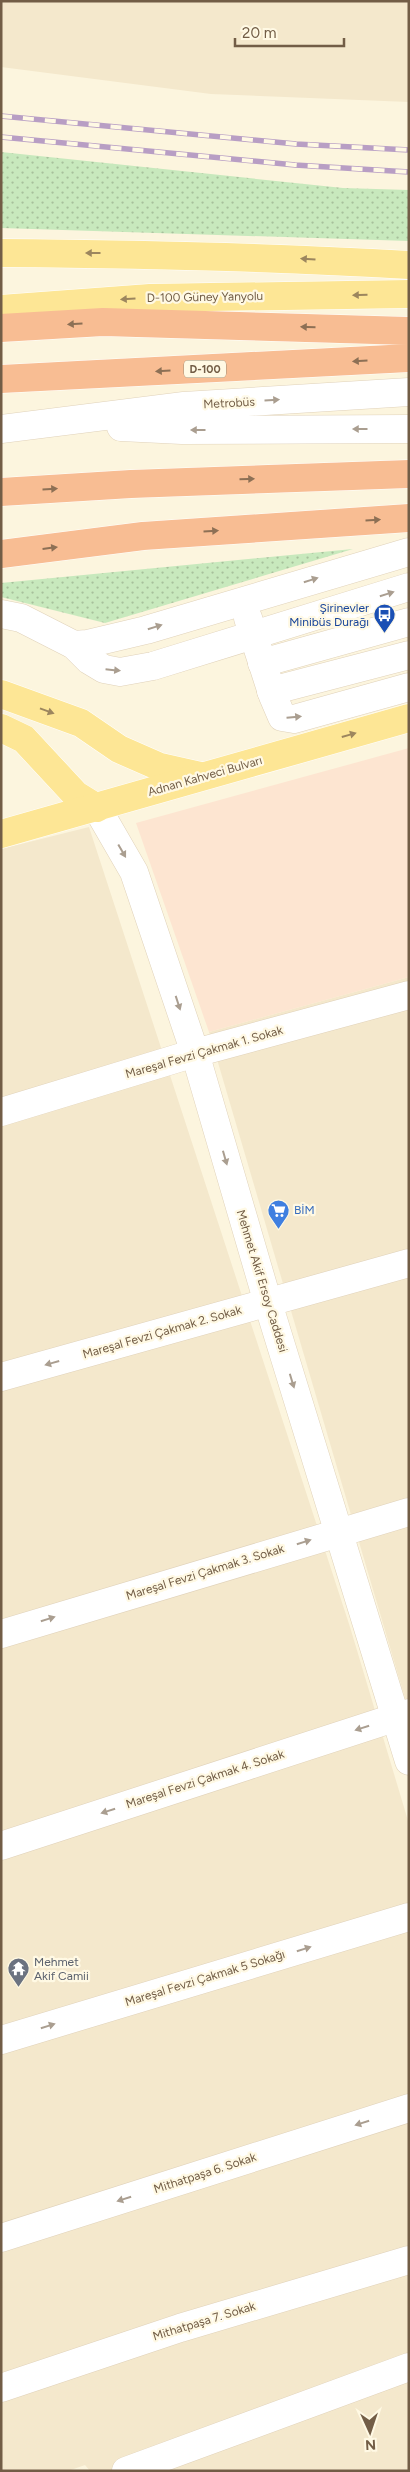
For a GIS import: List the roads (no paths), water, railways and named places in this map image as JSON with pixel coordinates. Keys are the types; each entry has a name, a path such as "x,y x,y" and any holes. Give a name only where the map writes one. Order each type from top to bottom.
{"highway":[{"path":"1,328 103,322 409,331"},
{"name":"D-100","path":"1,379 409,358"},
{"path":"1,492 131,484 409,474"},
{"path":"1,554 143,536 409,518"}],"main road":[{"path":"1,253 226,256 409,265"},
{"name":"D-100 Güney Yanyolu","path":"1,308 150,298 409,294"},
{"path":"1,694 80,723 119,749 160,767 201,776"},
{"name":"Adnan Kahveci Bulvarı","path":"7,829 97,808 201,776 409,718"},
{"path":"1,728 24,739 76,795 97,808"}],"street":[{"name":"Metrobüs","path":"1,429 50,425 184,406 409,392"},
{"name":"Metrobüs","path":"50,425 182,430 409,428"},
{"path":"74,644 87,644 146,630 409,552"},
{"path":"1,614 21,618 74,644 89,660 104,670 120,672 153,666 409,587"},
{"path":"242,600 271,691 282,717 294,718 409,688"},
{"path":"262,663 409,622"},
{"path":"271,691 409,655"},
{"name":"Mehmet Akif Ersoy Caddesi","path":"97,808 134,872 195,1053 268,1303 340,1531 402,1715 409,1761"},
{"name":"Mareşal Fevzi Çakmak 1. Sokak","path":"1,1112 195,1053 409,995"},
{"name":"Mareşal Fevzi Çakmak 2. Sokak","path":"1,1377 409,1263"},
{"name":"Mareşal Fevzi Çakmak 3. Sokak","path":"1,1634 340,1531 409,1512"},
{"name":"Mareşal Fevzi Çakmak 4. Sokak","path":"1,1846 402,1715"},
{"name":"Mareşal Fevzi Çakmak 5 Sokağı","path":"1,2040 409,1917"},
{"name":"Mithatpaşa 6. Sokak","path":"1,2238 409,2108"},
{"name":"Mithatpaşa 7. Sokak","path":"1,2388 180,2328 409,2260"},
{"path":"126,2471 409,2367"}],"railway":[{"path":"1,116 296,144 409,150"},
{"path":"1,137 295,165 409,172"}],"place":[{"name":"Şirinevler Minibüs Durağı","path":"385,634"},
{"name":"BİM","path":"278,1229"},
{"name":"Mehmet Akif Camii","path":"18,1988"}]}
